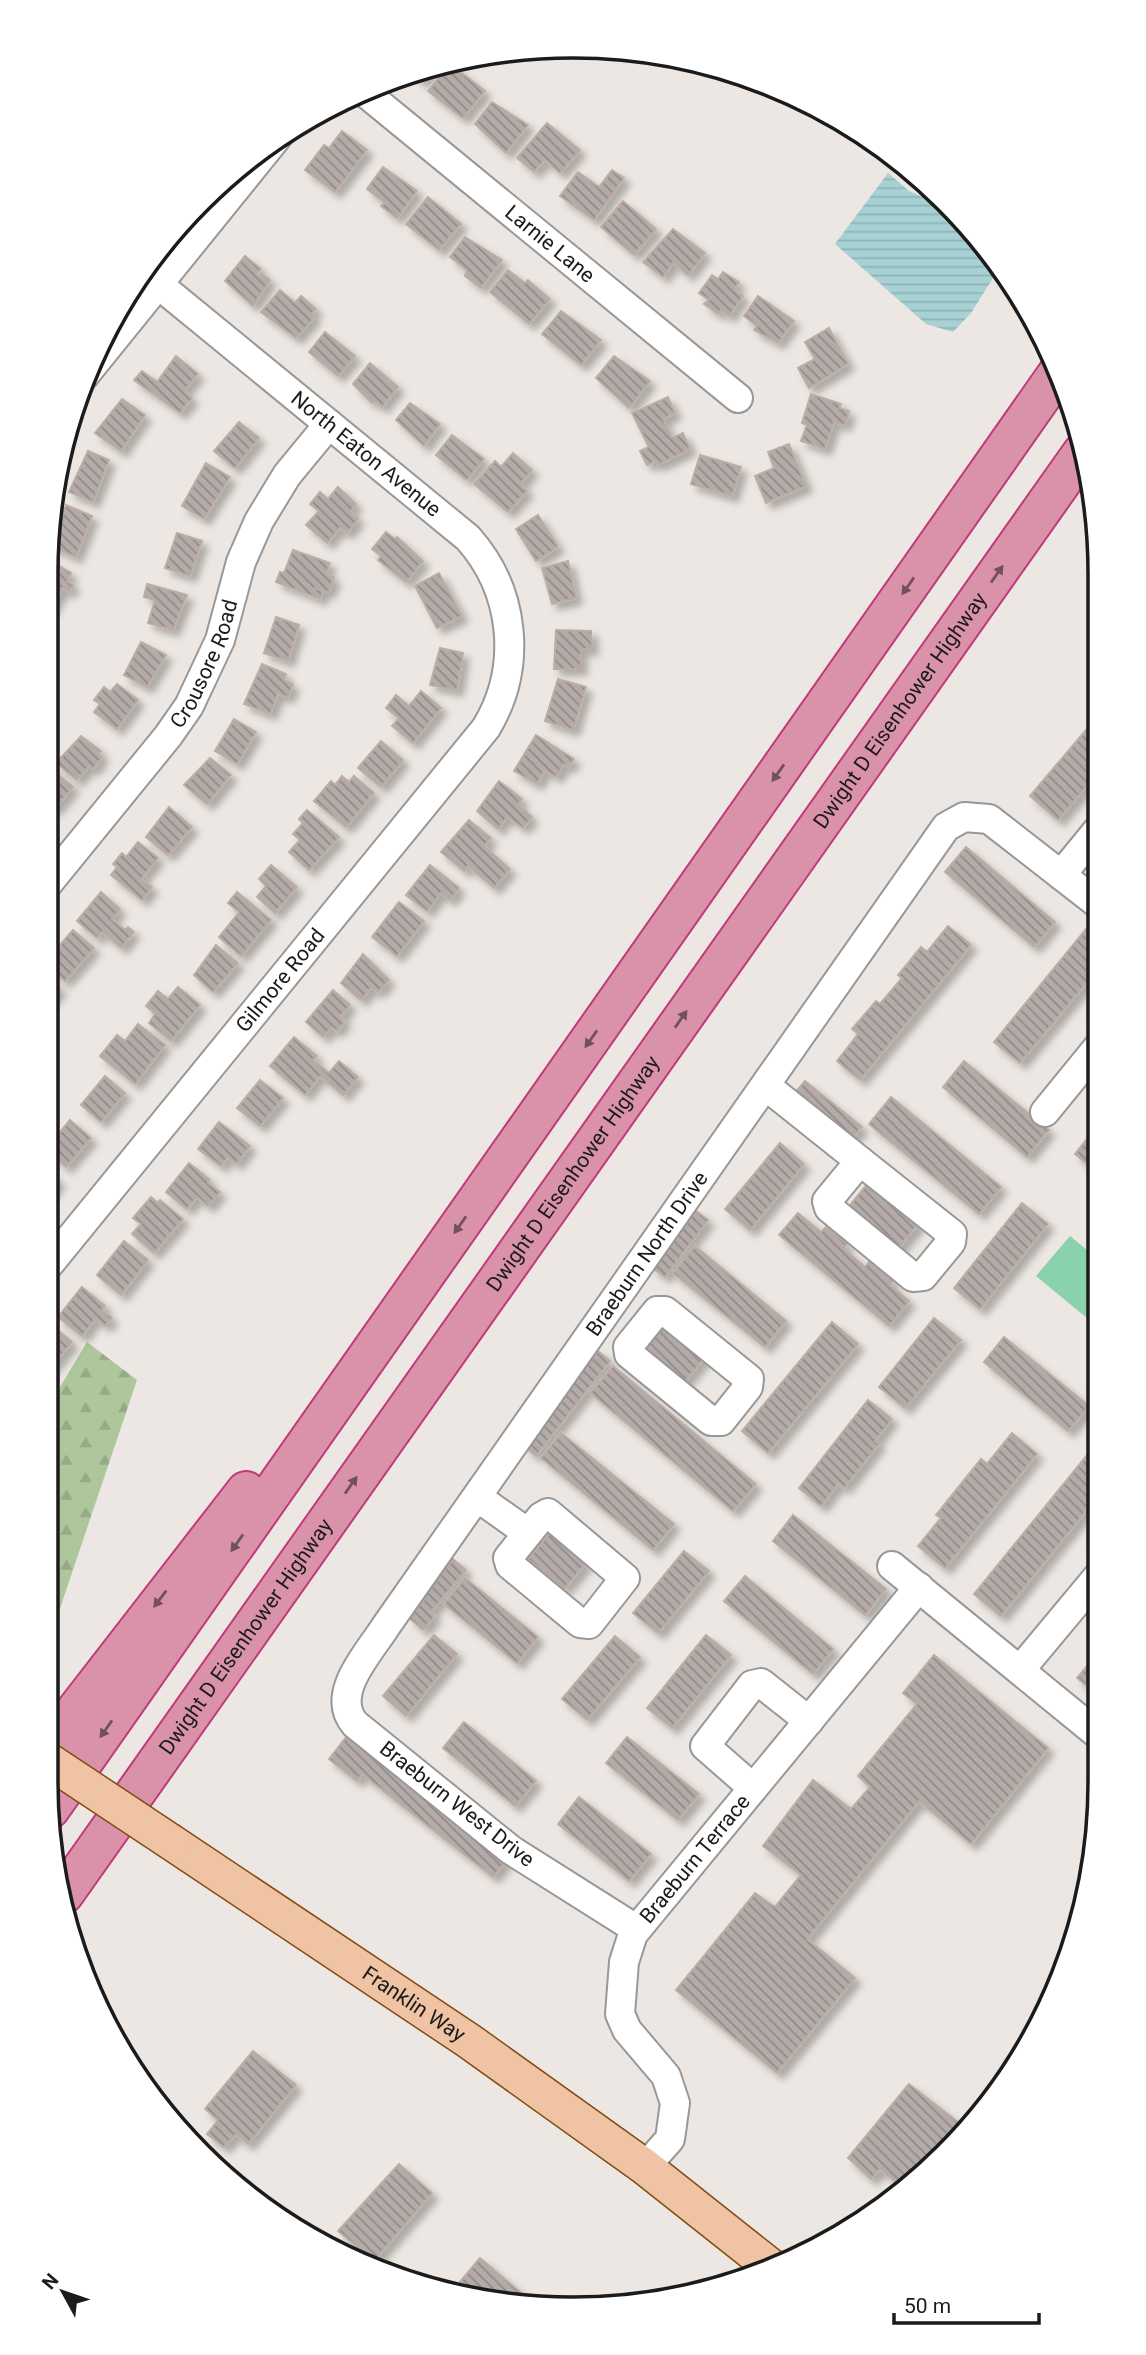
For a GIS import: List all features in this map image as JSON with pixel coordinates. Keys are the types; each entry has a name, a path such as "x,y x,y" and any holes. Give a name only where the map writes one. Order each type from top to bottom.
{"highway":[{"path":"976,490 1048,374"},
{"path":"58,1797 1051,382"},
{"name":"Dwight D Eisenhower Highway","path":"69,1888 1076,462"},
{"path":"58,1733 217,1525 417,1287"},
{"path":"75,1915 186,1722"}],"main road":[{"name":"Franklin Way","path":"58,1767 458,2033 645,2167 763,2261"}],"street":[{"name":"Larnie Lane","path":"372,99 738,398"},
{"path":"154,273 232,186"},
{"name":"North Eaton Avenue","path":"151,279 460,531 485,560 498,584 508,620 510,658 504,685"},
{"name":"Crousore Road","path":"58,871 168,736 188,706 220,640 241,562 259,521 287,475 329,424"},
{"name":"Gilmore Road","path":"58,1253 486,728 504,685"},
{"name":"Braeburn North Drive","path":"346,1707 347,1690 366,1656 946,827 969,816 989,819 1062,875"},
{"path":"1088,842 1062,875 1088,896"},
{"path":"1045,1112 1088,1058"},
{"path":"766,1086 860,1161"},
{"path":"623,1287 655,1313"},
{"path":"665,1311 747,1377 748,1387 721,1421 714,1422 629,1354 628,1347 631,1343 655,1313 665,1311"},
{"path":"601,1318 631,1343"},
{"path":"477,1497 527,1533"},
{"path":"892,1566 1088,1726"},
{"name":"Braeburn Terrace","path":"636,1929 919,1587"},
{"path":"1020,1670 1088,1588"},
{"name":"Braeburn Terrace","path":"753,1788 705,1746 752,1685 761,1682 809,1721"},
{"name":"Braeburn West Drive","path":"346,1707 355,1724 511,1850 636,1929"},
{"path":"636,1929 624,1962 620,2014 627,2030 666,2076 675,2104 670,2139 645,2167"}],"green space":[{"path":"1070,1236 1088,1251 1088,1319 1036,1276"},
{"path":"87,1342 137,1380 58,1614 58,1390"}],"water":[{"path":"888,173 937,209 982,259 994,277 971,313 953,332 926,324 835,244"}],"building":[{"path":"459,71 485,91 463,118 428,91 441,75"},
{"path":"492,102 528,125 506,153 475,124"},
{"path":"547,123 580,150 560,173 545,160 534,172 517,158"},
{"path":"342,131 367,150 335,192 305,170 324,145 329,148"},
{"path":"383,167 417,191 397,218 381,206 385,203 367,189"},
{"path":"612,170 624,178 594,220 560,196 578,172 599,187"},
{"path":"428,197 461,224 439,250 406,224"},
{"path":"623,201 656,229 634,255 601,227"},
{"path":"673,229 705,253 688,275 673,263 663,277 643,262"},
{"path":"465,237 502,260 481,288 465,276 467,270 450,257"},
{"path":"245,256 261,269 256,274 259,277 261,273 270,280 253,306 225,281"},
{"path":"508,270 525,283 528,280 550,299 529,324 490,292"},
{"path":"723,272 739,282 734,290 743,296 729,316 721,310 718,314 704,304 709,300 699,293 712,275 718,279"},
{"path":"280,290 295,303 301,296 316,309 311,315 314,318 296,338 261,312"},
{"path":"758,296 794,321 778,343 754,330 757,326 744,316"},
{"path":"561,311 601,340 581,365 542,334"},
{"path":"829,328 848,364 809,388 798,368 815,359 805,342"},
{"path":"325,332 355,356 338,376 309,352"},
{"path":"176,356 198,374 184,391 192,398 180,413 134,380 142,371 157,382"},
{"path":"614,356 650,381 629,408 596,378"},
{"path":"370,363 398,387 382,407 374,401 372,403 353,384"},
{"path":"811,394 841,404 839,408 849,411 845,425 834,422 825,449 801,441 807,425 802,423"},
{"path":"668,397 675,413 663,419 672,438 683,433 690,449 658,465 656,461 647,465 640,451 649,447 632,413"},
{"path":"122,399 145,415 121,451 95,433"},
{"path":"410,403 440,424 424,446 396,420"},
{"path":"239,422 259,438 235,468 214,451"},
{"path":"452,435 484,459 467,480 436,455"},
{"path":"789,444 806,486 766,503 755,476 774,468 768,452"},
{"path":"88,451 109,460 93,502 69,492"},
{"path":"513,453 532,470 520,484 527,491 508,512 474,484 495,461 501,467"},
{"path":"700,455 741,467 732,496 691,484"},
{"path":"206,463 230,477 204,519 182,506"},
{"path":"338,487 356,504 350,512 358,519 347,533 340,528 327,543 306,525 319,511 310,504 320,492 328,499"},
{"path":"66,505 92,516 76,557 59,550 61,521"},
{"path":"538,515 558,547 536,561 516,529"},
{"path":"386,532 395,539 397,537 423,561 406,582 378,560 381,556 372,549"},
{"path":"177,533 202,541 190,576 165,568"},
{"path":"293,550 330,563 326,574 334,577 329,592 314,588 323,591 320,599 276,582 280,572 284,573"},
{"path":"568,561 576,598 552,604 542,568"},
{"path":"58,566 71,573 67,581 73,585 69,592 63,588 58,597"},
{"path":"439,573 462,616 437,628 415,586"},
{"path":"147,584 187,595 173,630 148,623 155,600 144,597"},
{"path":"276,617 299,625 288,661 264,653"},
{"path":"556,630 591,631 592,649 581,649 581,669 554,669"},
{"path":"141,642 166,655 147,687 124,675"},
{"path":"440,648 463,653 457,690 430,685"},
{"path":"262,664 286,674 284,680 293,684 288,697 278,694 270,714 244,704"},
{"path":"558,679 586,687 573,730 545,721"},
{"path":"117,684 138,700 117,729 94,712 100,704 94,700 104,687 110,692"},
{"path":"421,691 441,708 413,743 392,726 399,718 386,708 396,695 409,706"},
{"path":"234,719 256,732 237,764 215,751"},
{"path":"1088,728 1088,785 1058,820 1030,796"},
{"path":"536,735 574,759 569,767 564,764 556,777 545,770 537,784 514,771"},
{"path":"81,736 101,751 98,754 102,757 93,769 89,766 77,780 58,765 58,761"},
{"path":"381,741 403,760 381,787 358,768"},
{"path":"210,758 231,775 207,804 184,785"},
{"path":"58,775 73,787 58,805"},
{"path":"342,776 349,782 354,776 374,793 346,827 314,801 331,781 335,785"},
{"path":"499,781 522,799 518,804 532,817 523,828 507,817 498,829 477,811"},
{"path":"169,807 192,827 168,855 146,837"},
{"path":"307,810 339,837 309,870 289,852 300,840 293,834 303,823 299,819"},
{"path":"469,820 491,838 484,846 510,869 494,888 468,866 464,871 441,852"},
{"path":"138,842 158,858 141,879 152,887 142,900 111,875 117,867 113,864 122,853 126,857"},
{"path":"966,847 1055,922 1034,947 945,872"},
{"path":"271,865 297,887 275,913 257,897 266,886 259,879"},
{"path":"430,865 459,888 450,900 441,893 427,911 406,895"},
{"path":"101,892 120,909 112,919 125,930 128,927 134,932 121,948 102,932 97,938 77,921"},
{"path":"237,892 271,920 241,956 219,937 239,912 228,903"},
{"path":"399,902 424,921 397,956 372,937"},
{"path":"948,926 971,945 860,1080 837,1061 858,1034 852,1029 876,1001 880,1004 902,978 898,975 921,947 927,952"},
{"path":"1086,929 1088,981 1020,1063 994,1042"},
{"path":"73,930 94,948 65,981 58,975 58,947"},
{"path":"216,945 238,963 213,992 194,975"},
{"path":"363,954 389,980 378,992 372,987 361,1000 341,983"},
{"path":"178,987 200,1005 171,1041 149,1023 155,1014 146,1006 158,991 168,999"},
{"path":"333,990 350,1005 340,1017 345,1021 337,1031 332,1027 323,1037 306,1022"},
{"path":"138,1024 165,1045 135,1084 100,1056 117,1035 125,1041"},
{"path":"294,1037 317,1056 313,1060 329,1073 339,1061 358,1077 343,1095 320,1076 305,1095 270,1066"},
{"path":"964,1061 1049,1130 1027,1157 943,1087"},
{"path":"105,1076 125,1093 101,1122 81,1105"},
{"path":"260,1080 283,1098 260,1126 237,1108"},
{"path":"805,1081 862,1127 850,1141 793,1095"},
{"path":"891,1097 1001,1187 979,1214 869,1124"},
{"path":"70,1120 91,1138 66,1167 58,1160 58,1134"},
{"path":"219,1122 250,1146 236,1164 228,1157 221,1166 198,1149"},
{"path":"1088,1137 1088,1165 1075,1154"},
{"path":"780,1143 804,1164 750,1230 725,1209"},
{"path":"189,1163 220,1192 208,1206 197,1197 187,1209 166,1192"},
{"path":"868,1183 919,1223 897,1250 846,1210"},
{"path":"151,1197 158,1203 160,1200 183,1219 154,1253 132,1234 141,1224 133,1218"},
{"path":"1022,1203 1048,1224 980,1309 954,1288"},
{"path":"695,1210 708,1220 665,1277 652,1268"},
{"path":"798,1213 821,1232 826,1227 847,1244 843,1248 865,1267 869,1262 893,1281 890,1285 909,1301 889,1326 779,1235"},
{"path":"124,1241 148,1260 121,1295 97,1275"},
{"path":"695,1246 786,1321 765,1347 673,1273"},
{"path":"82,1287 105,1306 102,1310 112,1318 105,1326 96,1318 82,1336 58,1317"},
{"path":"934,1318 961,1340 905,1408 879,1387"},
{"path":"661,1322 705,1357 683,1384 639,1349"},
{"path":"832,1322 858,1344 768,1453 742,1431"},
{"path":"58,1330 72,1342 58,1359"},
{"path":"1004,1337 1088,1407 1068,1431 984,1362"},
{"path":"598,1351 610,1361 536,1456 524,1446"},
{"path":"613,1366 756,1484 733,1511 590,1393"},
{"path":"868,1400 892,1419 875,1441 879,1444 844,1488 839,1483 821,1506 799,1488"},
{"path":"561,1433 674,1524 653,1550 541,1458"},
{"path":"1012,1433 1037,1454 945,1568 918,1546 941,1518 936,1515 981,1459 987,1464"},
{"path":"1088,1454 1088,1509 1001,1616 974,1594"},
{"path":"793,1515 886,1589 865,1615 773,1541"},
{"path":"550,1533 586,1563 564,1589 528,1559"},
{"path":"684,1551 709,1571 658,1633 633,1613"},
{"path":"453,1559 466,1570 430,1613 435,1616 423,1630 409,1618 424,1600 421,1597"},
{"path":"745,1576 833,1649 813,1674 724,1601"},
{"path":"465,1578 538,1637 517,1663 444,1604"},
{"path":"434,1635 457,1654 406,1716 383,1696"},
{"path":"706,1635 731,1655 672,1728 647,1708"},
{"path":"615,1636 640,1657 587,1720 562,1699"},
{"path":"934,1655 1048,1748 971,1844 919,1801 807,1939 855,1978 777,2073 676,1990 755,1893 775,1907 801,1875 763,1846 813,1780 851,1809 870,1787 858,1776 917,1704 903,1693"},
{"path":"1088,1665 1088,1687 1077,1678"},
{"path":"464,1722 536,1781 515,1806 443,1748"},
{"path":"347,1736 506,1861 493,1877 362,1774 357,1781 329,1759"},
{"path":"627,1737 699,1794 678,1820 606,1763"},
{"path":"579,1797 651,1854 629,1881 558,1824"},
{"path":"253,2051 296,2085 248,2144 236,2134 224,2147 207,2134 218,2120 205,2109"},
{"path":"909,2084 959,2123 897,2183 880,2169 871,2179 848,2158"},
{"path":"399,2164 432,2193 376,2258 364,2252 338,2231"},
{"path":"480,2258 523,2295 506,2293 458,2284"}]}
